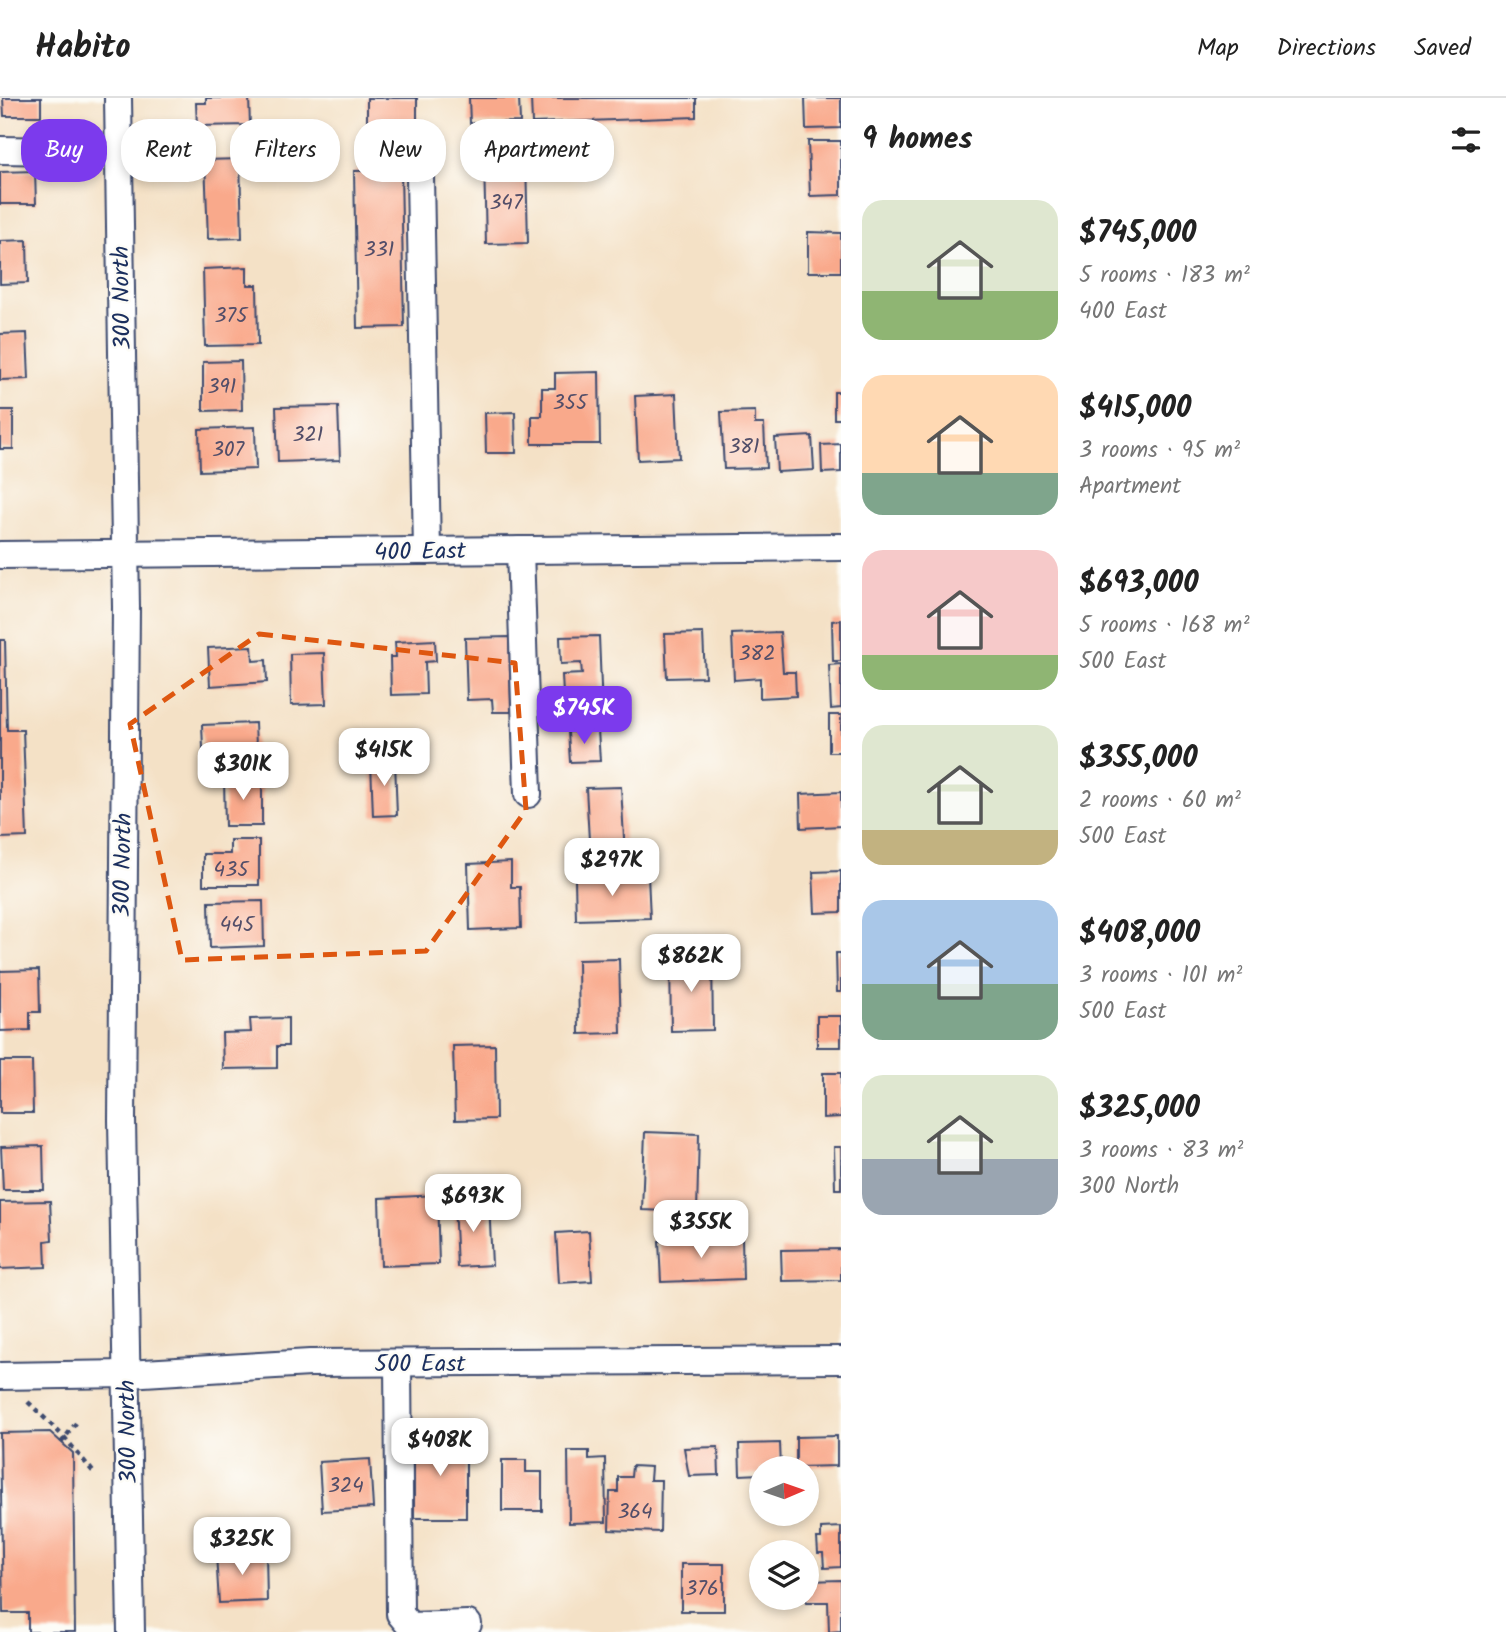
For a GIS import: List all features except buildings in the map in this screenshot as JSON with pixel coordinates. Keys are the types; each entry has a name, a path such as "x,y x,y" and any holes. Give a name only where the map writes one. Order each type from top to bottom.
{"street":[{"name":"300 North","path":"118,98 125,554 122,1119 131,1632"},
{"path":"0,150 119,152"},
{"path":"419,182 426,551"},
{"name":"400 East","path":"0,555 841,547"},
{"path":"520,550 528,794"},
{"name":"500 East","path":"0,1376 127,1374 310,1363 841,1360"},
{"path":"398,1363 400,1614 410,1626 468,1625"}],"path":[{"path":"28,1402 95,1474"},
{"path":"63,1440 79,1419"}],"highlighted area":[{"path":"259,634 515,663 526,810 426,951 182,960 130,724"}]}
